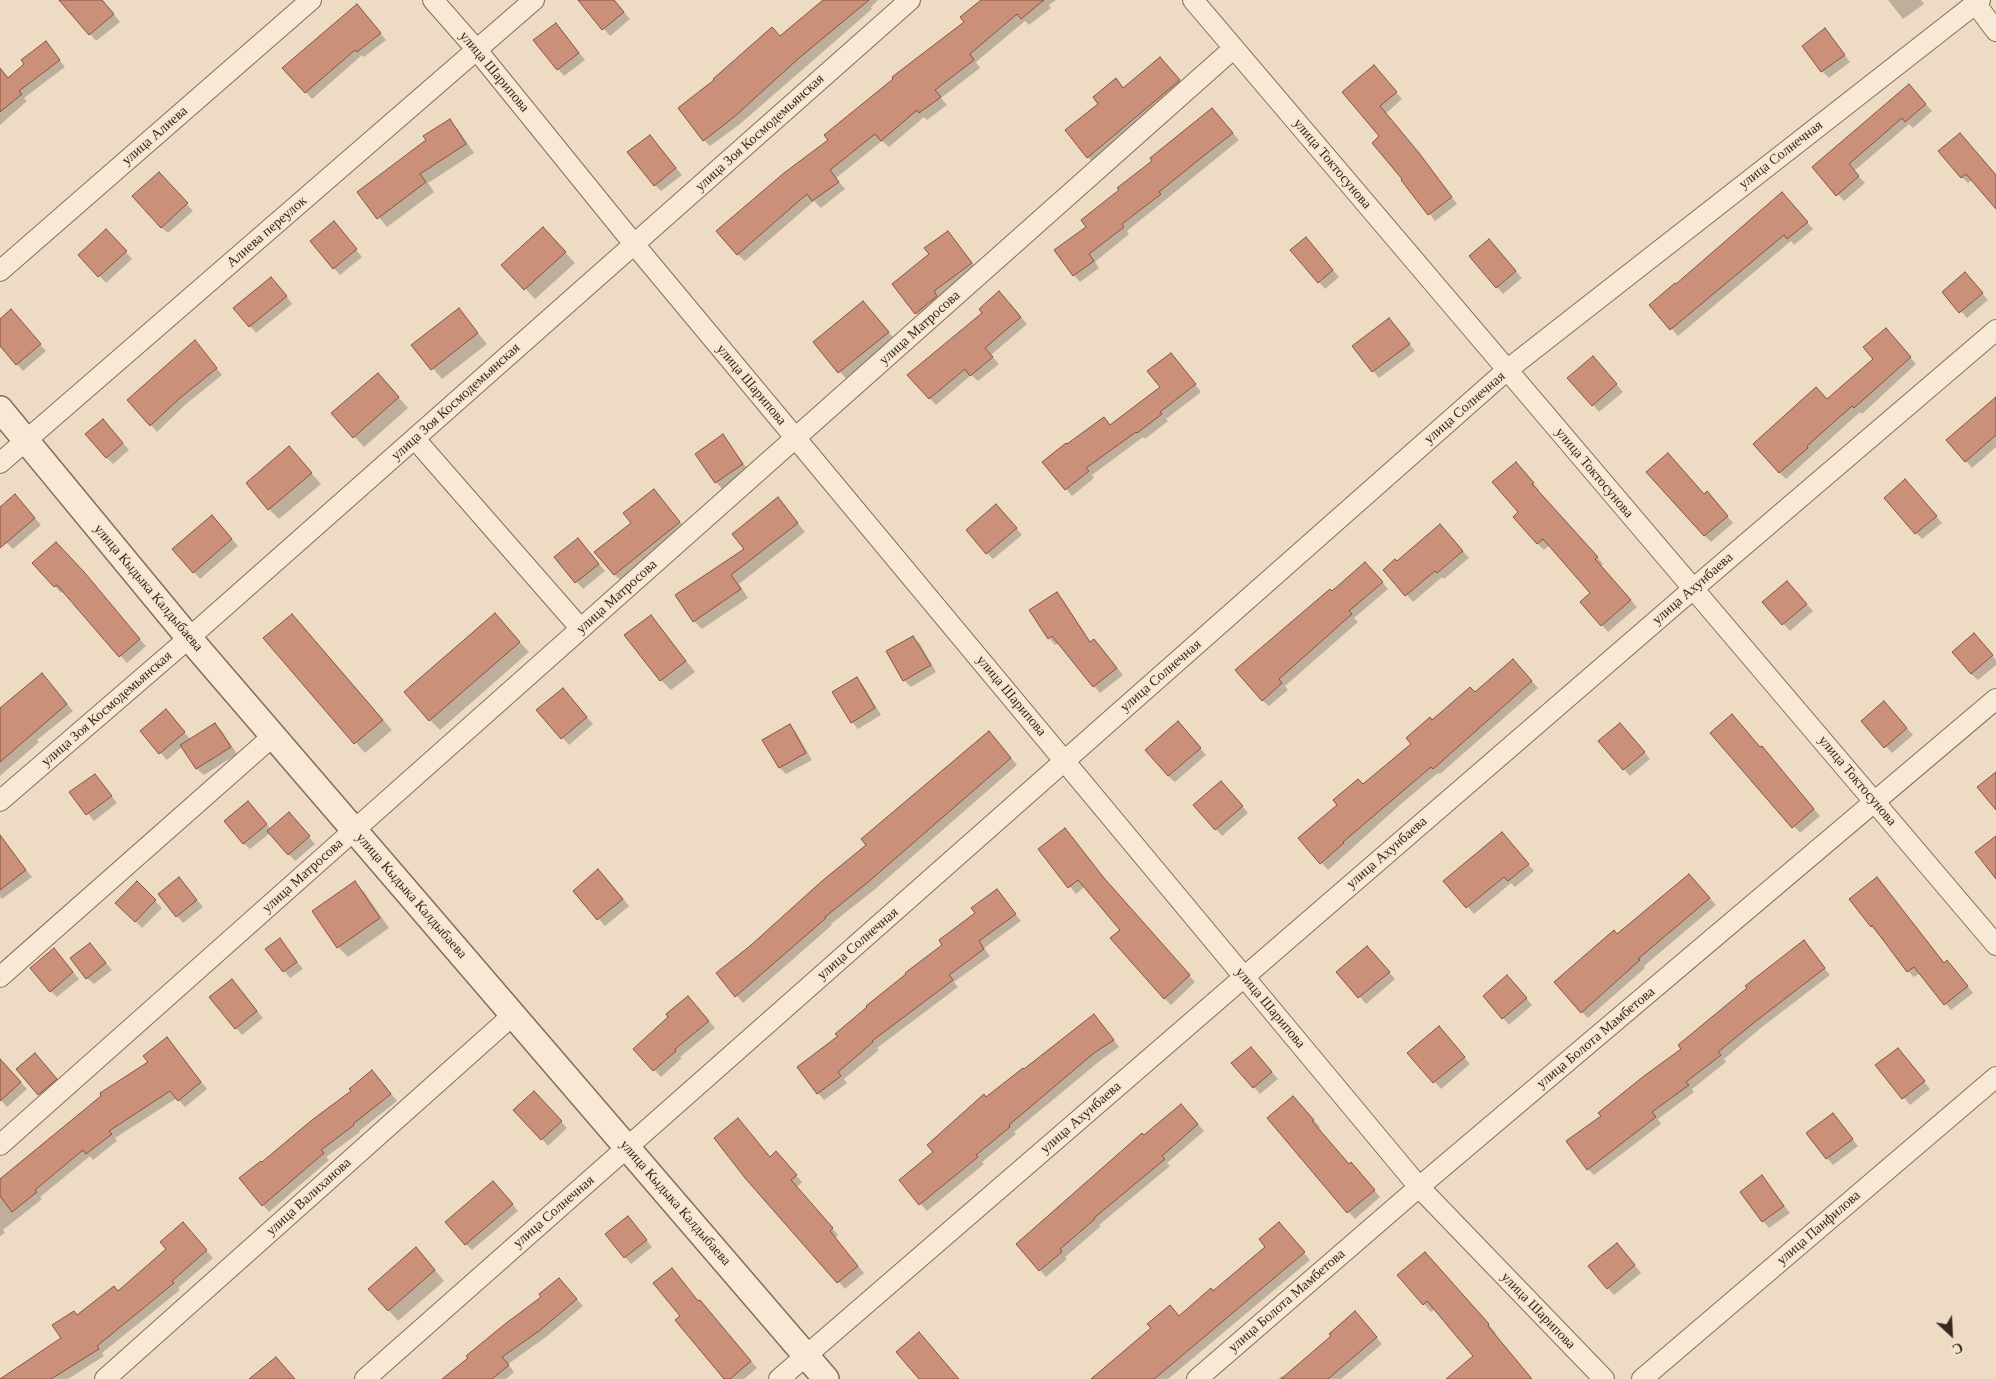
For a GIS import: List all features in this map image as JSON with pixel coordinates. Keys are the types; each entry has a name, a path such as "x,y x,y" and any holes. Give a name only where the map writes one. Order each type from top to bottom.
{"street":[{"name":"улица Алиева","path":"0,271 311,0"},
{"name":"улица Шарипова","path":"433,0 476,49 634,244 1419,1187 1604,1379"},
{"name":"Алиева переулок","path":"0,463 534,0"},
{"name":"улица Зоя Космодемьянская","path":"0,801 189,638 910,0"},
{"name":"улица Токтосунова","path":"1193,0 1996,945"},
{"path":"1978,2 1996,31"},
{"name":"улица Солнечная","path":"365,1379 1507,370 1978,2"},
{"name":"улица Матросова","path":"0,1145 1234,48"},
{"name":"улица Ахунбаева","path":"779,1379 1693,589 1996,330"},
{"name":"улица Кыдыка Калдыбаева","path":"0,409 189,638 826,1379"},
{"path":"415,439 581,629"},
{"name":"улица Болота Мамбетова","path":"1197,1379 1419,1187 1996,699"},
{"path":"0,977 273,736"},
{"name":"улица Валиханова","path":"105,1379 513,1015"},
{"name":"улица Панфилова","path":"1642,1379 1996,1077"}],"building":[{"path":"59,0 102,0 114,14 89,35"},
{"path":"578,0 614,0 624,12 602,30"},
{"path":"823,0 869,0 799,58 734,117 703,141 678,108 714,80 772,27 780,36"},
{"path":"981,0 1044,0 1021,19 1017,14 970,54 974,60 935,90 941,97 919,113 917,110 881,141 875,134 830,170 839,182 812,201 807,194 737,255 716,231 784,173 828,140 824,135 893,79 892,77 964,22 960,17"},
{"path":"357,4 381,33 357,52 355,50 305,93 282,68"},
{"path":"556,23 579,53 557,70 533,40"},
{"path":"1825,28 1845,55 1821,72 1802,46"},
{"path":"46,41 60,60 19,91 22,94 0,112 0,68 8,78 24,64 21,60"},
{"path":"1160,57 1180,80 1087,158 1065,130 1098,104 1093,97 1116,78 1123,88"},
{"path":"1374,65 1397,92 1380,106 1452,197 1428,215 1402,179 1372,143 1379,136 1342,92"},
{"path":"1909,84 1926,104 1905,122 1902,118 1849,164 1859,176 1836,196 1812,167"},
{"path":"1212,108 1233,133 1159,192 1161,194 1122,224 1124,227 1089,254 1094,261 1073,276 1054,250 1086,227 1081,220 1119,190 1117,188 1152,161 1150,158"},
{"path":"450,119 466,144 420,174 426,182 377,219 357,192 426,140 423,136"},
{"path":"1960,133 1996,175 1996,209 1966,174 1961,178 1938,151"},
{"path":"650,135 676,168 654,186 627,152"},
{"path":"159,172 188,203 161,228 132,196"},
{"path":"1782,192 1808,222 1787,239 1784,235 1670,330 1649,305"},
{"path":"334,221 357,249 333,269 310,241"},
{"path":"543,227 566,252 524,290 501,265"},
{"path":"106,229 127,251 98,277 78,255"},
{"path":"948,231 972,263 934,291 937,296 915,314 892,284 929,254 924,248"},
{"path":"1306,237 1333,270 1318,283 1290,250"},
{"path":"1489,239 1516,271 1496,288 1469,256"},
{"path":"1965,272 1983,293 1959,313 1942,292"},
{"path":"271,277 287,296 249,327 233,308"},
{"path":"999,291 1021,317 985,348 993,357 970,376 965,369 929,399 907,375 982,313 979,309"},
{"path":"863,301 889,332 838,373 813,342"},
{"path":"459,308 478,333 431,370 411,345"},
{"path":"11,309 41,344 16,365 0,346 0,319"},
{"path":"1389,318 1410,344 1372,372 1352,346"},
{"path":"1886,328 1911,357 1854,408 1852,406 1779,473 1753,444 1816,387 1827,399 1873,359 1863,347"},
{"path":"195,340 217,368 180,398 150,426 127,400"},
{"path":"1171,353 1196,384 1160,412 1162,414 1086,468 1089,471 1065,490 1042,462 1104,417 1110,425 1160,387 1147,371"},
{"path":"1593,356 1617,384 1592,406 1567,378"},
{"path":"378,373 399,397 353,438 331,413"},
{"path":"1996,397 1996,435 1965,462 1946,440"},
{"path":"103,419 123,443 106,458 85,434"},
{"path":"723,434 743,464 715,483 695,454"},
{"path":"289,446 312,473 268,510 246,483"},
{"path":"1668,453 1704,494 1707,491 1728,516 1704,536 1646,472"},
{"path":"1516,462 1534,483 1532,484 1598,557 1595,559 1631,600 1601,626 1580,602 1590,593 1543,539 1537,544 1513,517 1518,512 1492,482"},
{"path":"1905,479 1937,516 1915,534 1884,498"},
{"path":"654,489 680,522 614,575 594,552 631,523 623,513"},
{"path":"15,494 35,518 0,548 0,507"},
{"path":"778,497 798,523 731,575 741,589 693,622 675,595 744,549 732,534"},
{"path":"996,504 1017,528 986,554 966,530"},
{"path":"212,515 232,539 193,573 172,549"},
{"path":"1440,524 1463,551 1405,596 1383,570 1395,559 1397,561"},
{"path":"578,538 599,564 575,583 554,557"},
{"path":"56,542 85,573 140,639 119,657 57,585 54,587 32,563"},
{"path":"1365,562 1383,582 1349,611 1352,614 1279,679 1282,683 1262,701 1235,670 1330,589 1332,591"},
{"path":"1787,581 1807,604 1782,625 1762,602"},
{"path":"1057,592 1090,642 1094,639 1117,668 1093,687 1052,636 1048,639 1029,610"},
{"path":"495,613 520,642 429,721 404,692"},
{"path":"292,614 383,720 354,744 263,638"},
{"path":"651,615 686,661 660,681 624,635"},
{"path":"1974,633 1993,655 1971,674 1952,652"},
{"path":"913,636 931,665 903,681 886,651"},
{"path":"1513,659 1532,681 1433,769 1431,767 1320,864 1298,838 1337,805 1333,800 1358,779 1363,784 1411,744 1406,738 1430,717 1432,720 1470,687 1475,692"},
{"path":"42,673 67,704 0,762 0,708"},
{"path":"857,677 875,708 851,723 832,692"},
{"path":"563,688 587,717 561,739 536,710"},
{"path":"1884,701 1907,728 1884,748 1861,721"},
{"path":"166,709 185,732 159,754 140,731"},
{"path":"1732,714 1760,747 1762,746 1814,809 1792,828 1710,733"},
{"path":"1178,721 1201,748 1168,776 1145,750"},
{"path":"215,723 231,747 196,769 180,745"},
{"path":"1620,723 1645,752 1623,770 1598,741"},
{"path":"790,724 806,753 779,768 762,740"},
{"path":"989,731 1011,758 825,917 735,997 716,973 750,946 822,881 866,845 861,839"},
{"path":"1996,772 1996,810 1977,787"},
{"path":"95,774 112,796 86,815 69,792"},
{"path":"1221,781 1243,806 1215,830 1193,805"},
{"path":"248,801 267,824 243,844 224,821"},
{"path":"289,812 310,836 288,855 267,831"},
{"path":"1065,828 1104,878 1190,975 1164,999 1110,938 1120,930 1078,880 1068,888 1038,849"},
{"path":"1502,832 1529,864 1508,881 1504,877 1466,908 1443,881"},
{"path":"0,835 26,870 0,890"},
{"path":"1996,836 1996,879 1975,852"},
{"path":"598,869 623,899 597,920 573,891"},
{"path":"1689,874 1710,898 1638,959 1640,960 1581,1013 1554,982 1614,930 1617,934"},
{"path":"179,877 197,900 176,917 158,894"},
{"path":"1877,877 1944,963 1947,960 1968,986 1944,1005 1914,967 1907,972 1872,925 1871,927 1849,899"},
{"path":"137,881 156,900 135,922 115,903"},
{"path":"355,881 380,918 337,948 312,911"},
{"path":"997,889 1016,914 979,941 984,949 949,975 953,980 872,1041 838,1072 841,1076 817,1094 797,1067 838,1036 835,1034 866,1006 942,945 939,940 975,913 971,908"},
{"path":"280,938 297,962 283,972 265,949"},
{"path":"1804,940 1825,968 1718,1052 1721,1055 1686,1082 1689,1085 1652,1112 1656,1117 1587,1170 1566,1141 1601,1116 1598,1113 1681,1049 1678,1045 1747,988 1745,986"},
{"path":"90,943 106,963 86,979 70,958"},
{"path":"1367,946 1390,972 1358,998 1336,972"},
{"path":"54,948 73,972 50,992 30,968"},
{"path":"1507,975 1527,998 1502,1019 1483,996"},
{"path":"232,979 257,1011 235,1029 209,997"},
{"path":"688,996 709,1021 675,1049 676,1051 653,1071 633,1049 668,1017 666,1014"},
{"path":"1094,1014 1114,1040 1094,1053 1009,1125 1010,1127 976,1155 978,1157 919,1205 899,1180 933,1152 927,1145 984,1094 986,1097"},
{"path":"1439,1026 1465,1057 1433,1083 1407,1053"},
{"path":"167,1037 201,1082 178,1101 170,1091 109,1131 112,1134 86,1154 83,1150 12,1212 0,1196 0,1179 101,1096 100,1093 148,1062 143,1056"},
{"path":"1251,1047 1272,1072 1253,1088 1231,1063"},
{"path":"1898,1048 1925,1081 1902,1099 1875,1065"},
{"path":"35,1053 57,1079 38,1095 16,1069"},
{"path":"0,1059 21,1082 0,1101"},
{"path":"372,1070 391,1094 321,1150 324,1153 262,1206 239,1178 351,1091 349,1089"},
{"path":"534,1091 562,1121 541,1140 513,1110"},
{"path":"1293,1096 1349,1164 1351,1162 1375,1190 1347,1213 1267,1118"},
{"path":"1181,1104 1198,1124 1162,1156 1165,1159 1094,1218 1060,1249 1062,1252 1039,1271 1016,1244 1142,1133 1144,1135"},
{"path":"1833,1113 1853,1139 1826,1159 1806,1133"},
{"path":"738,1118 770,1157 776,1151 797,1175 791,1180 833,1228 830,1231 858,1266 837,1283 745,1178 714,1138"},
{"path":"1762,1175 1784,1206 1762,1222 1740,1192"},
{"path":"493,1181 513,1204 465,1245 445,1222"},
{"path":"628,1216 647,1240 624,1258 605,1234"},
{"path":"183,1222 207,1250 172,1281 174,1283 97,1346 99,1349 51,1379 0,1379 61,1338 52,1325 74,1311 77,1315 114,1286 118,1291 166,1249 160,1242"},
{"path":"1279,1222 1305,1252 1178,1359 1154,1379 1091,1379 1151,1328 1147,1324 1170,1305 1179,1316 1211,1288 1213,1291 1265,1247 1259,1239"},
{"path":"1617,1243 1635,1265 1607,1289 1588,1266"},
{"path":"416,1247 435,1270 388,1311 368,1289"},
{"path":"1425,1252 1489,1324 1488,1326 1532,1379 1446,1379 1473,1356 1427,1301 1423,1305 1397,1275"},
{"path":"672,1268 698,1301 700,1300 751,1361 730,1379 724,1379 675,1320 680,1316 653,1283"},
{"path":"559,1278 577,1299 539,1331 502,1357 509,1365 492,1379 442,1379 468,1358 466,1356 541,1297 539,1294"},
{"path":"1355,1311 1377,1337 1328,1379 1281,1379 1331,1336 1329,1334"},
{"path":"919,1332 959,1379 919,1379 896,1352"},
{"path":"276,1357 295,1379 249,1379"}]}
